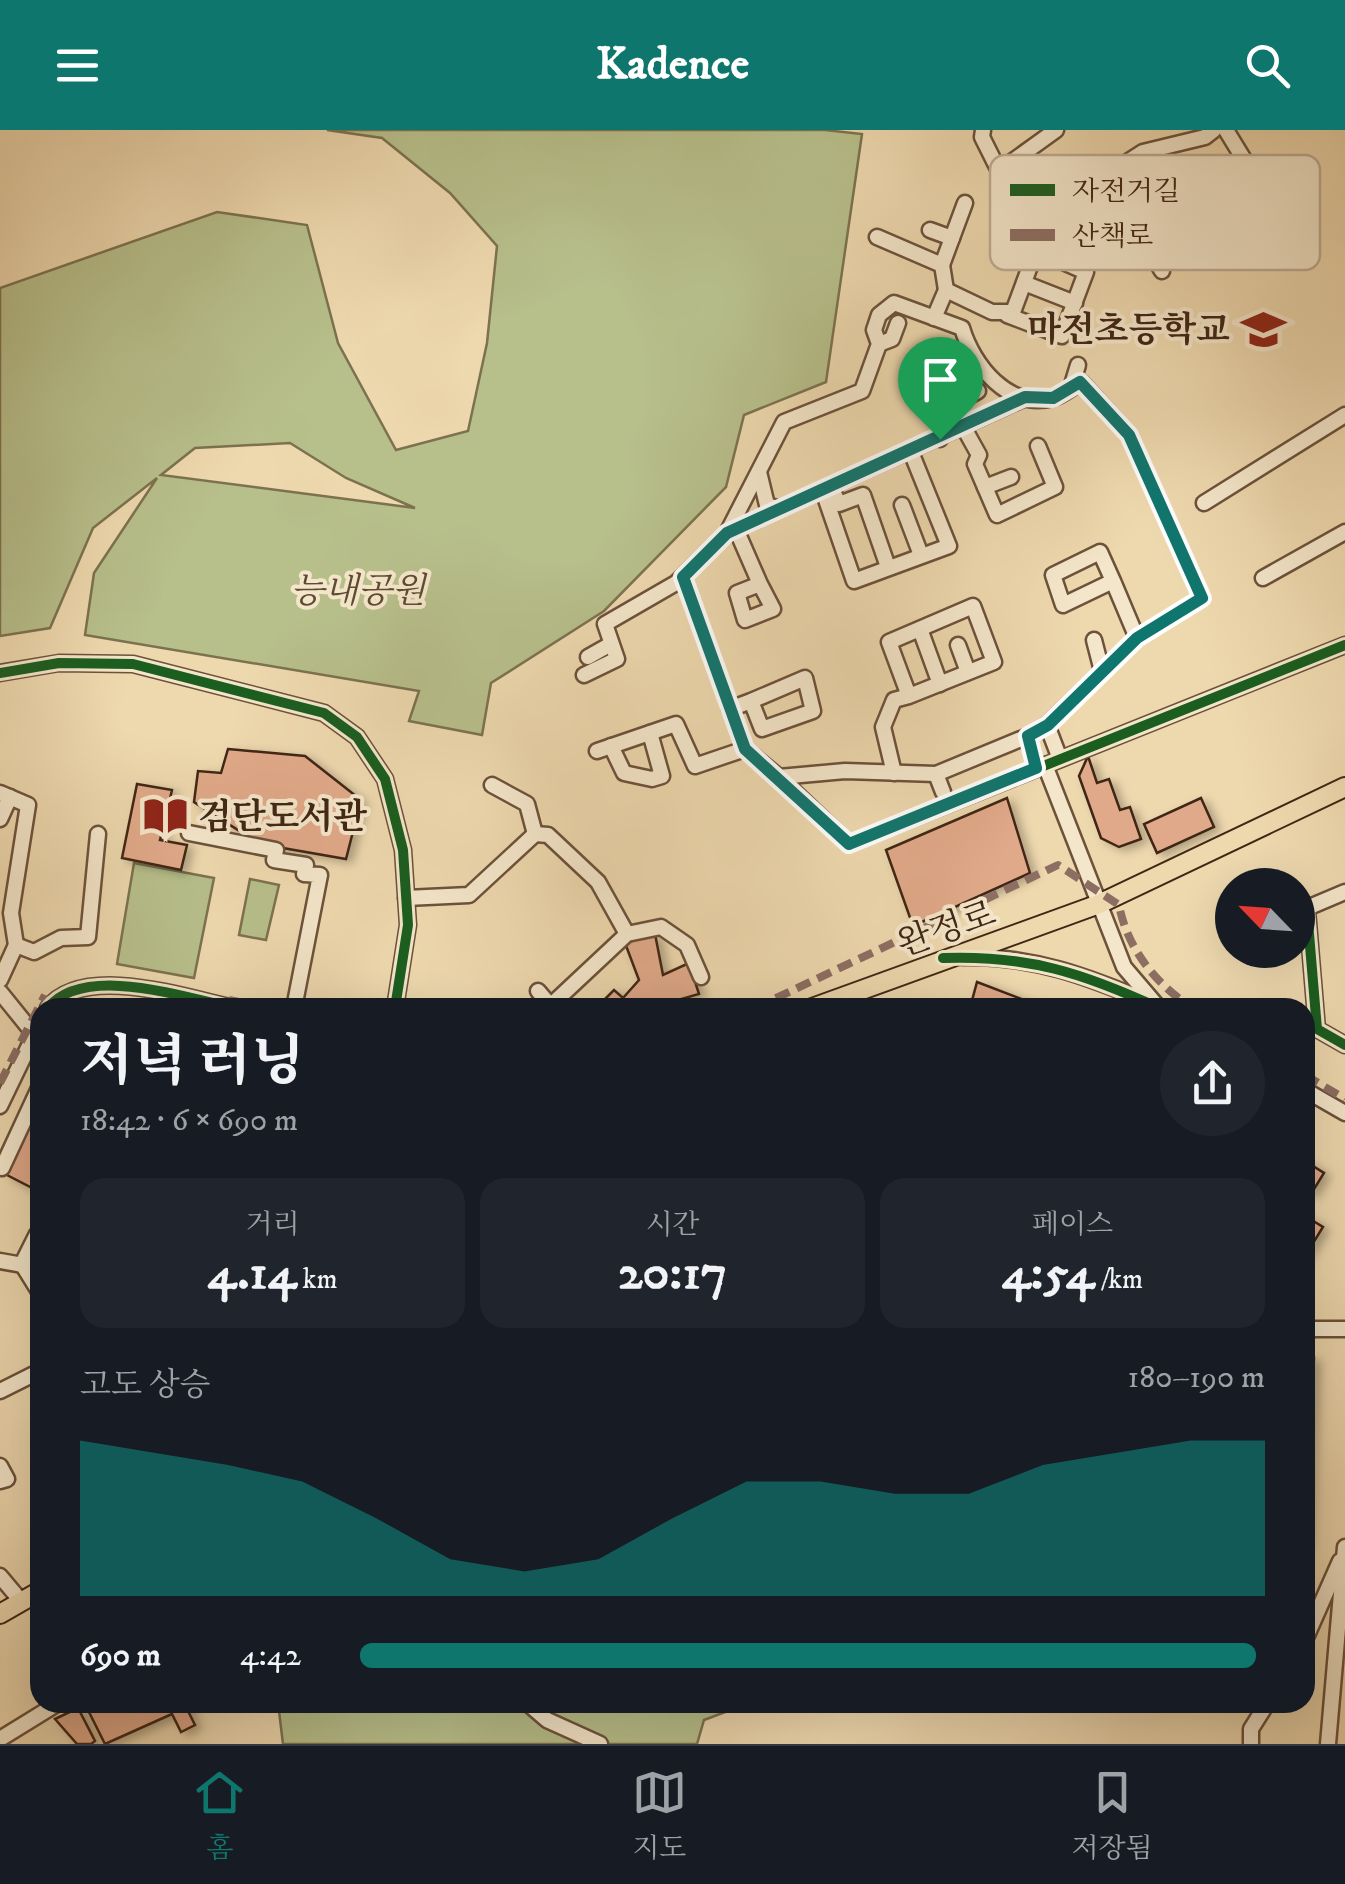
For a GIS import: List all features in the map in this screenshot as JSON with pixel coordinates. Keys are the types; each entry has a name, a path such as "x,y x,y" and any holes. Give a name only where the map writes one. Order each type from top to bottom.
{"main road":[{"name":"완정로","path":"838,998 1099,904 1345,788"},
{"path":"0,1614 30,1596"}],"street":[{"path":"983,130 982,137 991,155"},
{"path":"1021,155 1056,130"},
{"path":"1138,155 1214,130"},
{"path":"1226,130 1241,155"},
{"path":"934,318 946,290 942,265 965,204"},
{"path":"930,230 952,238"},
{"path":"877,237 942,265"},
{"path":"1007,314 1013,312 1029,270"},
{"path":"946,290 992,312 1062,336 1086,272 1081,270"},
{"path":"1024,283 1075,302"},
{"path":"732,531 784,422 862,391 879,344 874,330 879,315 894,303 962,328 978,367 1018,397 1053,398 1080,382 1129,435 1202,598 1137,638 1048,725 1028,736 936,774 836,772 779,778"},
{"path":"879,344 892,339 898,322"},
{"path":"1070,388 1078,365"},
{"path":"940,439 946,408 978,391"},
{"path":"584,675 617,658 605,624 683,577 732,531 1025,397"},
{"path":"1204,503 1345,416"},
{"path":"964,428 979,455 976,464 997,515 1055,487 1038,446"},
{"path":"827,489 854,581 948,546 911,452"},
{"path":"759,472 766,505 780,509"},
{"path":"986,487 1011,478"},
{"path":"827,489 839,504 863,495 888,568"},
{"path":"902,505 921,555"},
{"path":"732,531 760,584"},
{"path":"1264,578 1345,532"},
{"path":"683,577 745,749 849,844 1345,644"},
{"path":"1113,581 1137,638"},
{"path":"894,773 883,727 894,700 909,696 994,662 973,606 889,642 909,696"},
{"path":"920,629 940,684"},
{"path":"1094,640 1102,672"},
{"path":"588,657 612,644"},
{"path":"958,645 968,672"},
{"path":"0,673 59,663 133,664 324,713 358,737 385,779 403,850 408,924 397,998"},
{"path":"730,709 805,678 813,711 762,729 751,702"},
{"path":"650,733 662,776 652,779 624,773 604,748 676,724 696,766 745,749"},
{"path":"1047,764 1048,725"},
{"path":"1028,736 1047,764 1124,967 1151,998"},
{"path":"829,755 836,772"},
{"path":"936,774 943,792"},
{"path":"492,786 527,804 536,834"},
{"path":"0,819 5,795 28,805 5,911 16,945 0,980"},
{"path":"189,833 276,850 274,860 306,865 304,874 320,875 296,998"},
{"path":"16,945 34,952 61,938 88,937 98,834"},
{"path":"406,898 469,895 536,834 548,835 598,882 627,934"},
{"path":"1315,905 1345,892"},
{"path":"558,998 627,934 660,927 687,945 701,977"},
{"path":"943,958 997,956 1056,965 1137,998"},
{"path":"1309,968 1313,998"},
{"path":"67,998 87,987 117,984 185,998"},
{"path":"538,991 543,998"},
{"path":"0,992 30,1021"},
{"path":"1315,1012 1317,1028 1345,1045"},
{"path":"0,1106 30,1043"},
{"path":"1315,1096 1345,1113"},
{"path":"2,1168 30,1108"},
{"path":"22,1264 30,1248"},
{"path":"0,1261 30,1266"},
{"path":"22,1264 30,1277"},
{"path":"1315,1329 1345,1329"},
{"path":"0,1391 30,1377"},
{"path":"0,1466 6,1478 0,1481"},
{"path":"1315,1617 1345,1549"},
{"path":"1328,1744 1345,1549"},
{"path":"0,1576 20,1601"},
{"path":"0,1739 42,1713"},
{"path":"539,1713 600,1744"},
{"path":"1251,1744 1251,1729 1261,1713"}],"green space":[{"name":"능내공원","path":"327,130 825,130 862,134 826,382 744,415 726,487 604,611 491,683 482,735 409,721 419,691 85,635 94,573 157,478 93,528 50,628 0,636 0,288 217,212 307,225 338,343 396,450 468,431 487,343 497,246 450,193 382,138","holes":["290,443 346,478 415,508 161,475 195,448"]},
{"path":"134,863 214,878 194,978 117,964"},
{"path":"250,879 279,885 266,940 239,935"},
{"path":"279,1713 723,1713 704,1720 697,1744 283,1744"}],"building":[{"path":"228,749 305,756 361,800 346,859 260,844 194,802 198,771 221,773"},
{"path":"1088,756 1097,783 1109,779 1120,810 1130,807 1141,839 1119,847 1101,838 1079,776"},
{"name":"검단도서관","path":"137,784 172,790 160,840 187,845 181,870 122,858"},
{"path":"1007,798 1030,873 913,926 886,850"},
{"path":"1201,798 1214,827 1157,853 1144,824"},
{"path":"655,934 663,975 689,963 699,994 685,998 623,998 639,980 625,943"},
{"path":"977,982 1019,998 973,998"},
{"path":"614,990 623,998 606,998"},
{"path":"30,1122 30,1187 5,1174"},
{"path":"1315,1167 1324,1173 1315,1188"},
{"path":"1315,1222 1323,1227 1315,1240"},
{"path":"81,1713 95,1741 77,1744 55,1719"},
{"path":"90,1713 189,1713 195,1725 181,1732 172,1714 105,1744"}],"marked path":[{"path":"776,998 1058,865 1119,905 1129,936 1145,964 1179,998"},
{"path":"0,1083 30,1024"},
{"path":"1315,1081 1345,1099"}],"cycle path":[{"path":"849,844 1345,645"},
{"path":"0,673 59,663 133,664 324,713 357,737 385,779 403,850 408,925 397,998"},
{"path":"943,958 1029,963 1080,976 1136,998"},
{"path":"1312,968 1314,998"},
{"path":"60,998 85,988 110,986 137,987 190,998"},
{"path":"1315,1005 1317,1029 1345,1045"}],"place":[{"name":"마전초등학교","path":"1263,329"},
{"name":"검단도서관","path":"165,816"}],"route":[{"path":"1080,382 1129,435 1202,598 1137,638 1048,725 1028,736 1036,768 849,844 745,749 683,577 727,533 940,439 1025,397 1053,398 1080,382"}]}
